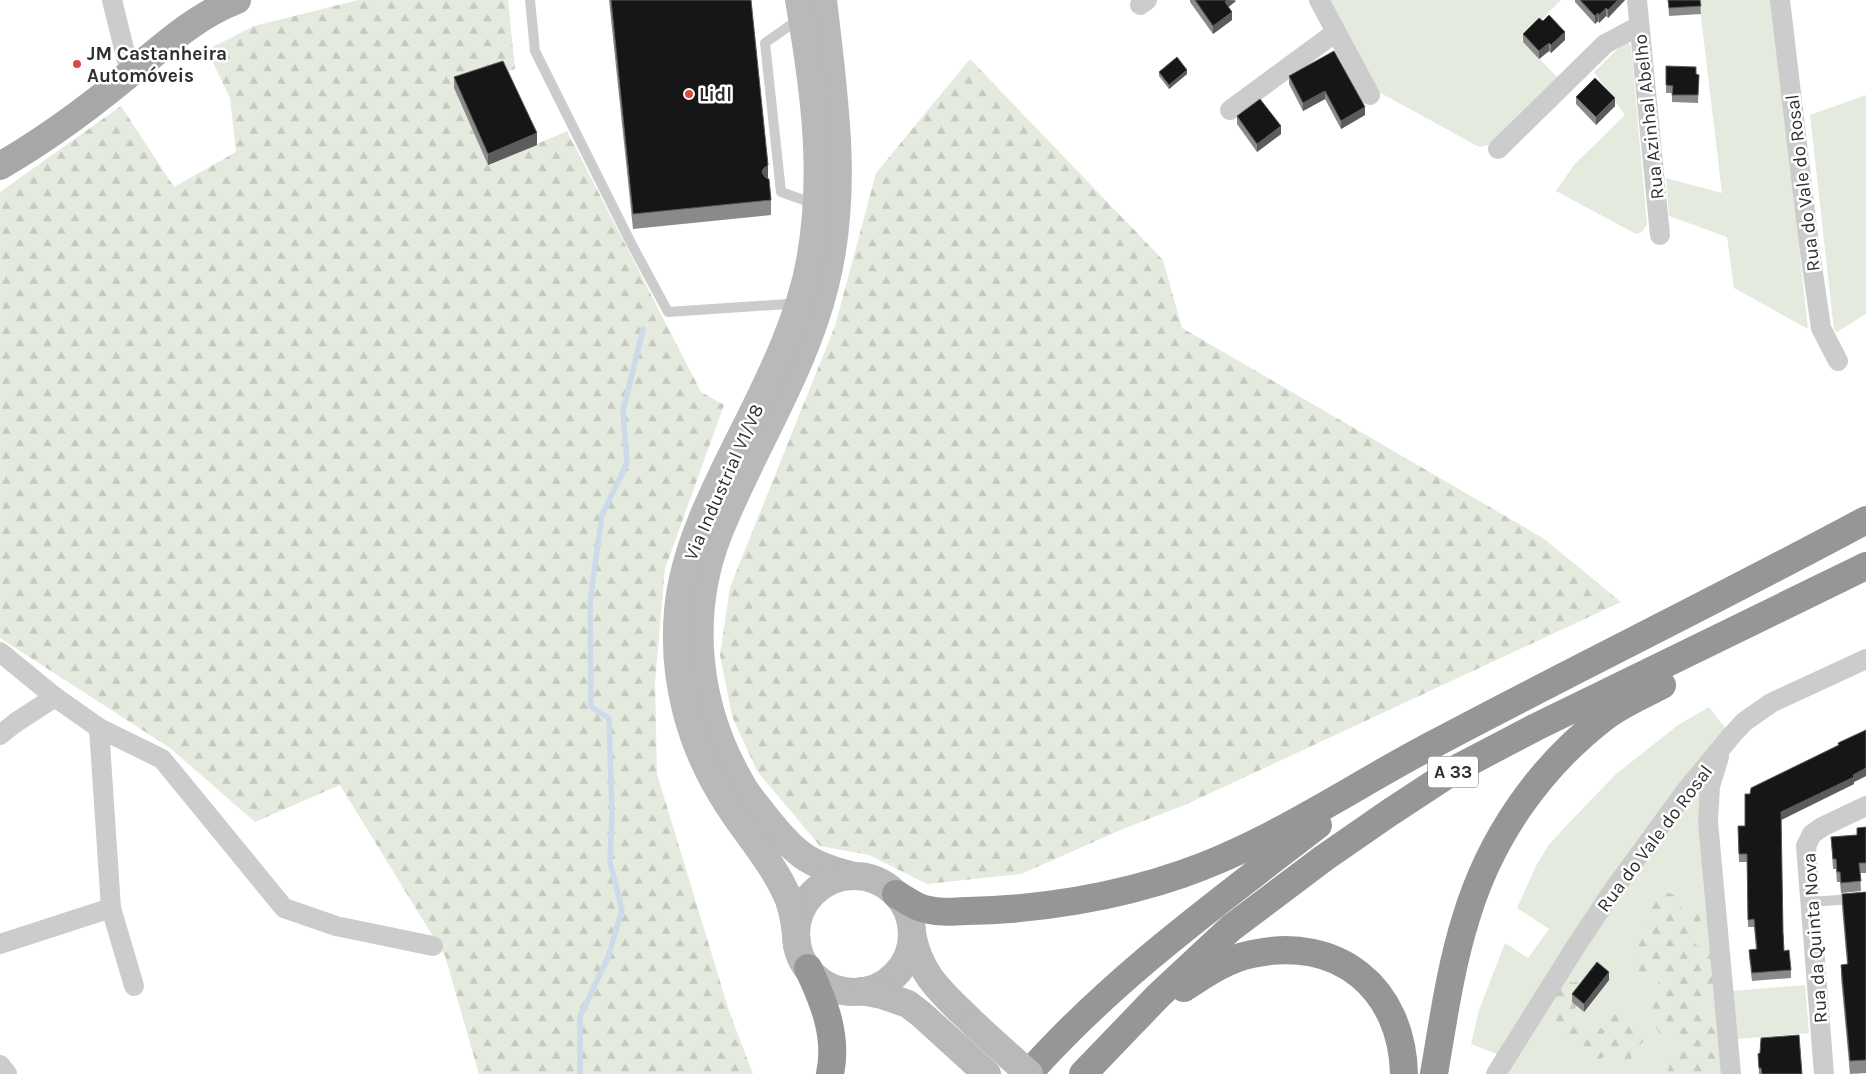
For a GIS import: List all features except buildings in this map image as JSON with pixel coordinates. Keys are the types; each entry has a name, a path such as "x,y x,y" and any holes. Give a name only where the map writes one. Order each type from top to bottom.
{"highway":[{"name":"A 33","path":"1029,1074 1109,991 1169,942 1320,823 1436,743 1866,520"},
{"path":"1434,1074 1455,960 1465,919 1478,880 1514,813 1535,784 1580,737 1607,715 1855,572"},
{"name":"A 33","path":"1083,1074 1158,996 1231,928 1324,858 1389,813 1449,774 1536,727 1855,572"},
{"path":"896,894 919,908 933,911 983,911 1063,902 1112,893 1155,882 1204,866 1250,846 1436,743"},
{"path":"1113,1042 1175,994 1222,966 1251,954 1268,951 1296,951 1314,953 1340,963 1372,985 1384,1001 1400,1034 1404,1053 1404,1074"},
{"path":"803,956 823,1000 828,1017 833,1052 830,1074"}],"main road":[{"path":"0,166 54,132 185,29 208,14 236,0"},
{"name":"Via Industrial V1/V8","path":"823,0 838,148 838,198 832,256 823,295 807,342 718,536 709,561 703,587 699,639 700,666 711,718 732,767 745,790 782,838 796,852 826,868 854,876"},
{"name":"Via Industrial V1/V8","path":"801,8 818,140 818,204 811,253 798,308 789,334 691,548 680,589 677,640 683,697 700,752 726,803 781,883 794,918 803,956"},
{"path":"987,1074 908,1004 882,995 837,989 816,978 803,956 797,930 799,916 805,903 814,892 826,883 839,878 854,876 877,880 896,894 907,911 920,963 930,979 976,1026 1029,1074"},
{"path":"862,991 885,983 902,966 908,955 912,931"}],"street":[{"path":"112,0 130,73"},
{"path":"1319,0 1370,95"},
{"name":"Rua Azinhal Abelho","path":"1637,0 1660,234"},
{"name":"Rua do Vale do Rosal","path":"1780,0 1808,245 1821,328 1838,361"},
{"path":"1498,149 1605,44 1639,26"},
{"path":"1230,110 1336,32"},
{"path":"0,652 56,697 99,728 162,759 284,908 336,926 433,946"},
{"name":"Rua do Vale do Rosal","path":"1496,1074 1614,889 1688,788 1744,722 1758,711 1788,695 1866,659"},
{"path":"0,735 15,723 56,697"},
{"path":"99,728 111,908 134,986"},
{"path":"1722,748 1710,786 1708,822 1731,1074"},
{"name":"Rua da Quinta Nova","path":"1824,1074 1806,846 1812,834 1822,827 1866,806"},
{"path":"0,944 111,908"},
{"path":"0,1065 7,1074"}],"lane":[{"path":"530,0 535,51 632,245 668,312 788,304 798,308"},
{"path":"801,8 765,43 781,192 818,204"},
{"path":"769,187 780,186"},
{"path":"1810,902 1866,898"}],"green space":[{"path":"358,0 508,0 515,69 454,89 488,165 567,131 701,392 724,405 665,569 655,682 657,774 729,1011 753,1074 479,1074 445,956 340,785 255,822 170,748 0,638 0,192 121,106 174,187 236,152 230,98 207,50 254,26"},
{"path":"1328,0 1561,0 1521,40 1557,77 1488,145 1479,147 1377,91"},
{"path":"1699,0 1772,0 1808,329 1734,288 1727,237 1669,216 1666,178 1722,193"},
{"path":"1626,41 1631,46 1647,224 1642,232 1636,234 1556,191 1574,165 1625,115 1594,72"},
{"path":"970,59 1163,260 1182,328 1543,538 1621,602 1187,804 1123,829 1021,874 927,884 869,855 820,846 757,771 732,716 720,655 730,587 835,326 876,173"},
{"path":"1866,95 1866,314 1837,332 1834,330 1810,115"},
{"path":"1709,707 1728,732 1499,1055 1471,1044 1479,1010 1505,943 1528,958 1549,929 1517,908 1537,864 1548,846 1616,774 1678,725"},
{"path":"1701,786 1727,1074 1503,1074 1577,956"},
{"path":"1664,892 1676,895 1682,910 1690,909 1699,914 1703,930 1694,941 1697,946 1715,946 1718,984 1702,995 1705,1009 1698,1013 1710,1020 1717,1021 1727,1074 1667,1074 1672,1056 1680,1048 1674,1036 1660,1035 1654,1023 1653,992 1663,975 1655,968 1646,976 1635,969 1632,951 1638,945 1638,935 1646,927 1650,900 1659,900"},
{"path":"1568,980 1573,983 1580,980 1584,987 1574,1011 1574,1025 1578,1026 1588,1023 1594,1030 1600,1028 1605,1030 1603,1039 1607,1039 1609,1034 1606,1018 1612,1012 1631,1017 1638,1023 1641,1028 1643,1042 1632,1050 1631,1060 1618,1061 1608,1054 1599,1060 1589,1056 1588,1049 1575,1050 1568,1040 1560,1039 1553,1030 1557,1022 1552,1016 1554,1009 1547,1003 1559,983"},
{"path":"1805,985 1809,1033 1737,1039 1732,991"}],"waterway":[{"path":"580,1074 580,1017 608,957 622,910 610,862 612,814 609,718 591,707 590,601 602,515 627,463 623,411 643,329"}],"place":[{"name":"JM Castanheira Automóveis","path":"77,64"},
{"name":"Lidl","path":"689,94"}]}
